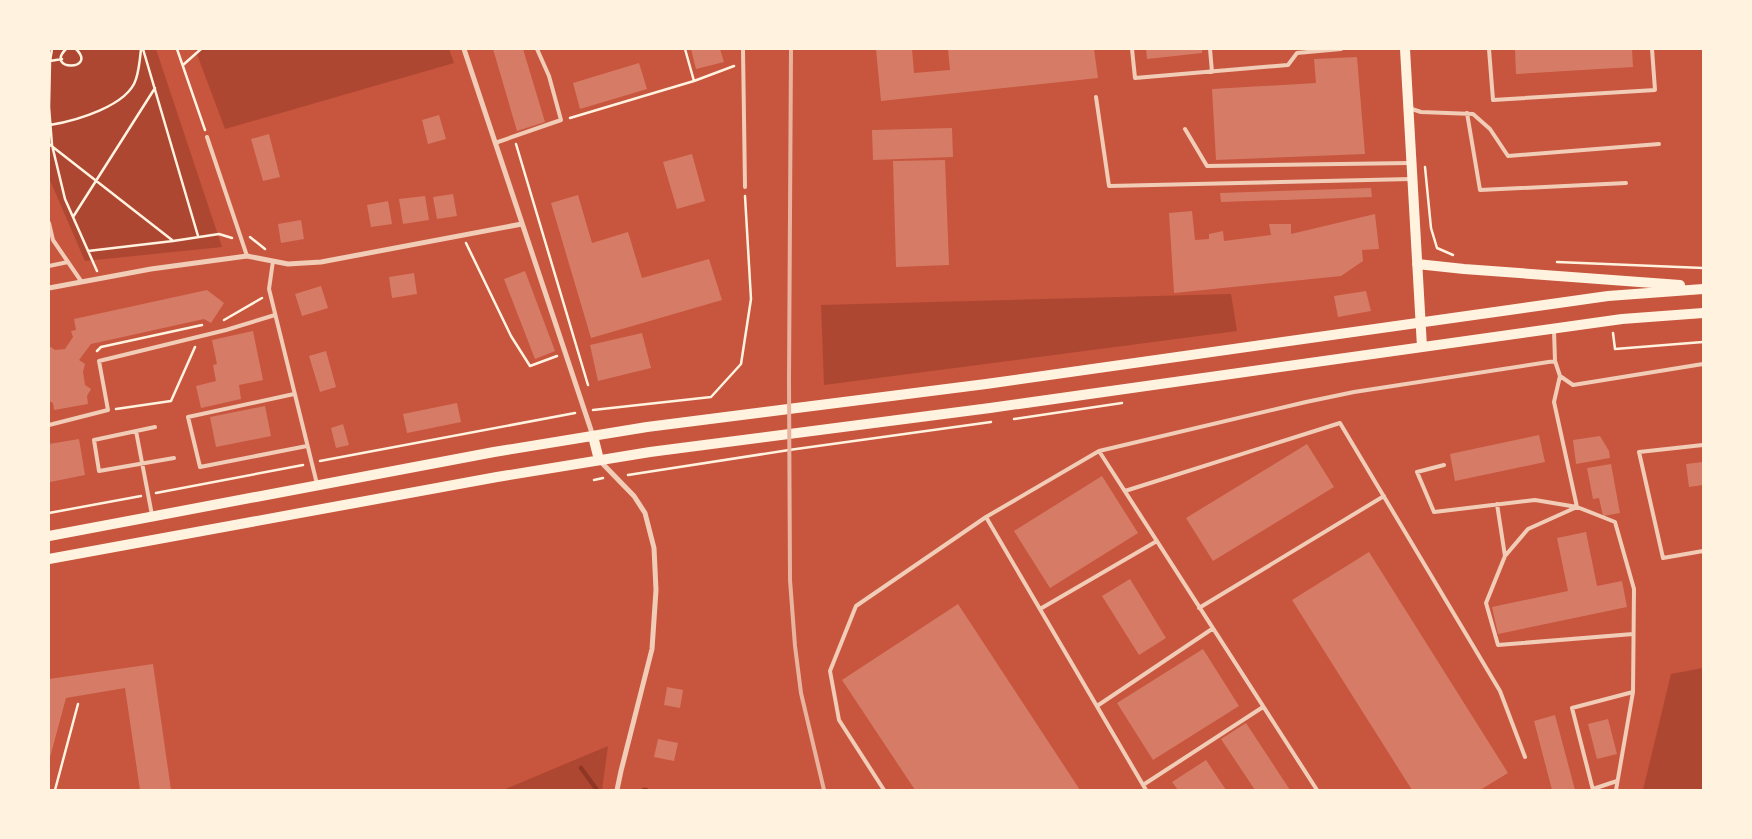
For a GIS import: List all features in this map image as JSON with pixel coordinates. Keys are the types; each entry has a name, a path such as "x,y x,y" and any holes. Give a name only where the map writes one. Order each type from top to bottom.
{"main road":[{"path":"1405,49 1422,347"},
{"path":"1417,264 1703,288"},
{"path":"49,536 494,452 647,427 864,400 1608,296 1703,288"},
{"path":"49,559 599,460 1632,318 1703,313"},
{"path":"593,436 599,460"}],"street":[{"path":"464,49 593,436"},
{"path":"49,288 100,277 247,256 288,264 321,262 522,224"},
{"path":"599,460 634,496 645,514 654,557 655,608 652,649 617,790"}],"lane":[{"path":"495,143 561,120 549,76 537,49"},
{"path":"743,49 745,186"},
{"path":"1132,49 1135,78 1288,66 1297,53 1341,49"},
{"path":"1210,49 1212,72"},
{"path":"1489,49 1493,100 1655,90 1652,49"},
{"path":"1096,97 1109,186 1413,179"},
{"path":"1409,108 1421,112 1474,114 1490,129 1508,156 1659,144"},
{"path":"1467,113 1480,190 1626,183"},
{"path":"1185,129 1207,166 1412,163"},
{"path":"207,137 247,256"},
{"path":"49,223 53,240 81,281"},
{"path":"273,261 269,289 318,486"},
{"path":"49,266 68,262"},
{"path":"49,425 108,410 99,362 200,337 275,315"},
{"path":"1554,329 1556,362 1560,376 1554,402 1577,507"},
{"path":"884,790 839,720 830,671 856,606 986,517 1099,451 1354,392 1556,362"},
{"path":"1560,376 1573,385 1703,364"},
{"path":"294,394 188,417 200,467 307,446"},
{"path":"1124,491 1340,423 1500,691 1525,756"},
{"path":"155,427 94,440 99,471 174,458"},
{"path":"136,431 152,517"},
{"path":"1703,445 1639,452 1663,558 1703,550"},
{"path":"1099,451 1317,790"},
{"path":"1444,465 1417,472 1434,512 1535,500 1577,507 1615,522 1634,590 1632,692 1616,790"},
{"path":"1199,608 1384,496"},
{"path":"1497,504 1505,556"},
{"path":"1577,507 1528,529 1505,556 1486,603 1498,645 1633,634"},
{"path":"986,517 1146,790"},
{"path":"1040,609 1157,542"},
{"path":"1097,706 1212,629"},
{"path":"1618,781 1593,790 1572,708 1632,692"},
{"path":"1143,785 1263,707"}],"path":[{"path":"52,49 49,107 51,145 65,200 100,277"},
{"path":"66,49 62,54 62,59 68,66 77,64 81,56 76,49"},
{"path":"50,125 71,122 92,115 123,97 136,81 142,49"},
{"path":"142,49 198,236"},
{"path":"177,49 207,137"},
{"path":"183,65 201,49"},
{"path":"685,49 694,81"},
{"path":"50,61 62,59"},
{"path":"561,120 694,81 743,63"},
{"path":"73,218 155,88"},
{"path":"514,137 590,393"},
{"path":"51,145 173,241"},
{"path":"49,513 585,411 711,397 741,364 751,299 745,186"},
{"path":"88,251 219,234 232,238 250,236 267,252"},
{"path":"462,235 511,336 530,366 577,350"},
{"path":"1437,248 1459,257"},
{"path":"1557,262 1703,268"},
{"path":"108,410 171,401 200,337"},
{"path":"1615,348 1703,342"},
{"path":"593,402 596,410"},
{"path":"56,790 78,704"}],"shaded area":[{"path":"49,49 156,49 222,247 85,261 49,178"},
{"path":"195,49 449,49 454,63 225,129"},
{"path":"1231,294 1237,331 824,385 821,305"},
{"path":"1703,668 1703,790 1643,790 1671,674"},
{"path":"608,746 602,790 503,790"}],"building":[{"path":"493,49 523,49 545,122 517,131"},
{"path":"691,49 720,49 724,62 696,69"},
{"path":"876,49 912,49 914,73 950,70 948,49 1094,49 1098,78 881,101"},
{"path":"1146,49 1202,49 1202,53 1147,59"},
{"path":"1515,49 1632,49 1633,67 1516,74"},
{"path":"1357,57 1365,154 1216,160 1212,89 1316,83 1314,59"},
{"path":"639,63 647,89 580,109 573,83"},
{"path":"439,115 446,139 428,144 422,120"},
{"path":"952,128 953,157 873,160 872,130"},
{"path":"269,134 280,177 263,181 251,139"},
{"path":"692,154 705,201 677,209 663,162"},
{"path":"945,160 949,265 896,267 893,161"},
{"path":"1371,188 1372,197 1221,202 1220,193"},
{"path":"453,194 457,216 437,219 433,197"},
{"path":"578,195 592,243 628,232 642,278 709,259 722,300 591,338 551,203"},
{"path":"425,196 429,220 403,224 399,199"},
{"path":"388,201 392,224 371,227 367,205"},
{"path":"1192,211 1195,240 1209,239 1209,234 1223,231 1224,241 1271,235 1269,224 1291,224 1291,234 1375,214 1379,249 1362,250 1363,261 1341,276 1174,293 1169,213"},
{"path":"301,220 304,239 281,243 278,224"},
{"path":"525,271 555,351 535,359 504,279"},
{"path":"414,273 417,294 392,298 389,277"},
{"path":"321,286 328,308 302,316 295,294"},
{"path":"207,290 224,303 211,323 204,319 91,344 79,360 85,364 83,372 85,385 91,389 87,396 88,404 54,410 53,403 49,401 49,346 55,350 65,349 73,337 71,331 76,330 74,319"},
{"path":"1366,291 1371,311 1338,317 1334,296"},
{"path":"253,331 263,380 239,385 241,399 201,408 196,386 216,381 213,365 217,364 212,340"},
{"path":"642,333 651,368 598,381 590,345"},
{"path":"326,351 336,387 320,392 309,356"},
{"path":"457,403 461,422 407,433 403,414"},
{"path":"265,406 271,436 216,447 210,417"},
{"path":"343,424 349,445 336,448 331,428"},
{"path":"1539,435 1545,462 1455,481 1450,454"},
{"path":"1600,436 1609,451 1610,458 1576,464 1573,440"},
{"path":"79,439 85,475 50,482 49,444"},
{"path":"1307,444 1334,487 1213,561 1186,518"},
{"path":"1703,462 1703,485 1689,487 1686,464"},
{"path":"1611,464 1620,513 1603,516 1599,498 1593,499 1587,468"},
{"path":"1102,476 1138,533 1050,588 1014,531"},
{"path":"1586,532 1597,586 1622,581 1627,607 1498,634 1492,607 1568,591 1557,538"},
{"path":"1369,552 1508,773 1480,790 1412,790 1292,600"},
{"path":"1130,579 1166,638 1139,655 1102,596"},
{"path":"958,604 1080,790 915,790 842,680"},
{"path":"1203,649 1239,706 1153,760 1117,703"},
{"path":"153,664 171,790 140,790 125,688 66,698 49,761 49,679"},
{"path":"667,687 683,690 680,708 664,705"},
{"path":"1555,715 1575,790 1552,790 1534,721"},
{"path":"1608,719 1617,754 1597,759 1588,724"},
{"path":"1246,723 1290,790 1255,790 1221,739"},
{"path":"658,739 678,743 674,761 654,757"},
{"path":"1206,760 1226,790 1178,790 1172,782"}],"waterway":[{"path":"581,768 597,790"}],"railway":[{"path":"791,49 790,580 801,693 824,790"}]}
